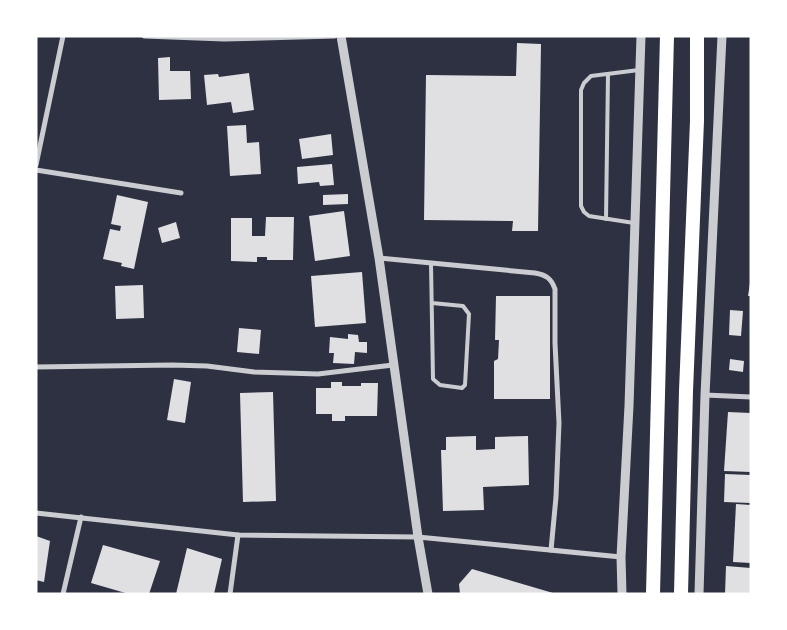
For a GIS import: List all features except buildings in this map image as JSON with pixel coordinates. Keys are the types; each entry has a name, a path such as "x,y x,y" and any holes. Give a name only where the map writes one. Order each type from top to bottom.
{"highway":[{"path":"652,594 668,36"},
{"path":"681,594 686,391 697,120 697,36"}],"street":[{"path":"36,165 63,36"},
{"path":"144,36 224,39 335,36"},
{"path":"341,36 379,258 418,537 428,594"},
{"path":"622,594 621,557 629,406 641,36"},
{"path":"699,594 705,395 722,36"},
{"path":"36,170 182,193"},
{"path":"379,258 536,273 544,275 552,281 555,289 558,423 556,497 551,550"},
{"path":"36,367 172,365 207,366 254,372 318,374 393,365"},
{"path":"705,395 751,397"},
{"path":"36,513 238,535 418,537 621,557"},
{"path":"63,594 81,517"},
{"path":"230,594 238,535"}],"lane":[{"path":"636,223 589,216 581,206 581,90 584,83 591,76 640,70"},
{"path":"606,219 608,74"},
{"path":"431,264 432,304 434,379 440,385 457,389 462,388 465,384 469,314 464,306 432,304"}]}
